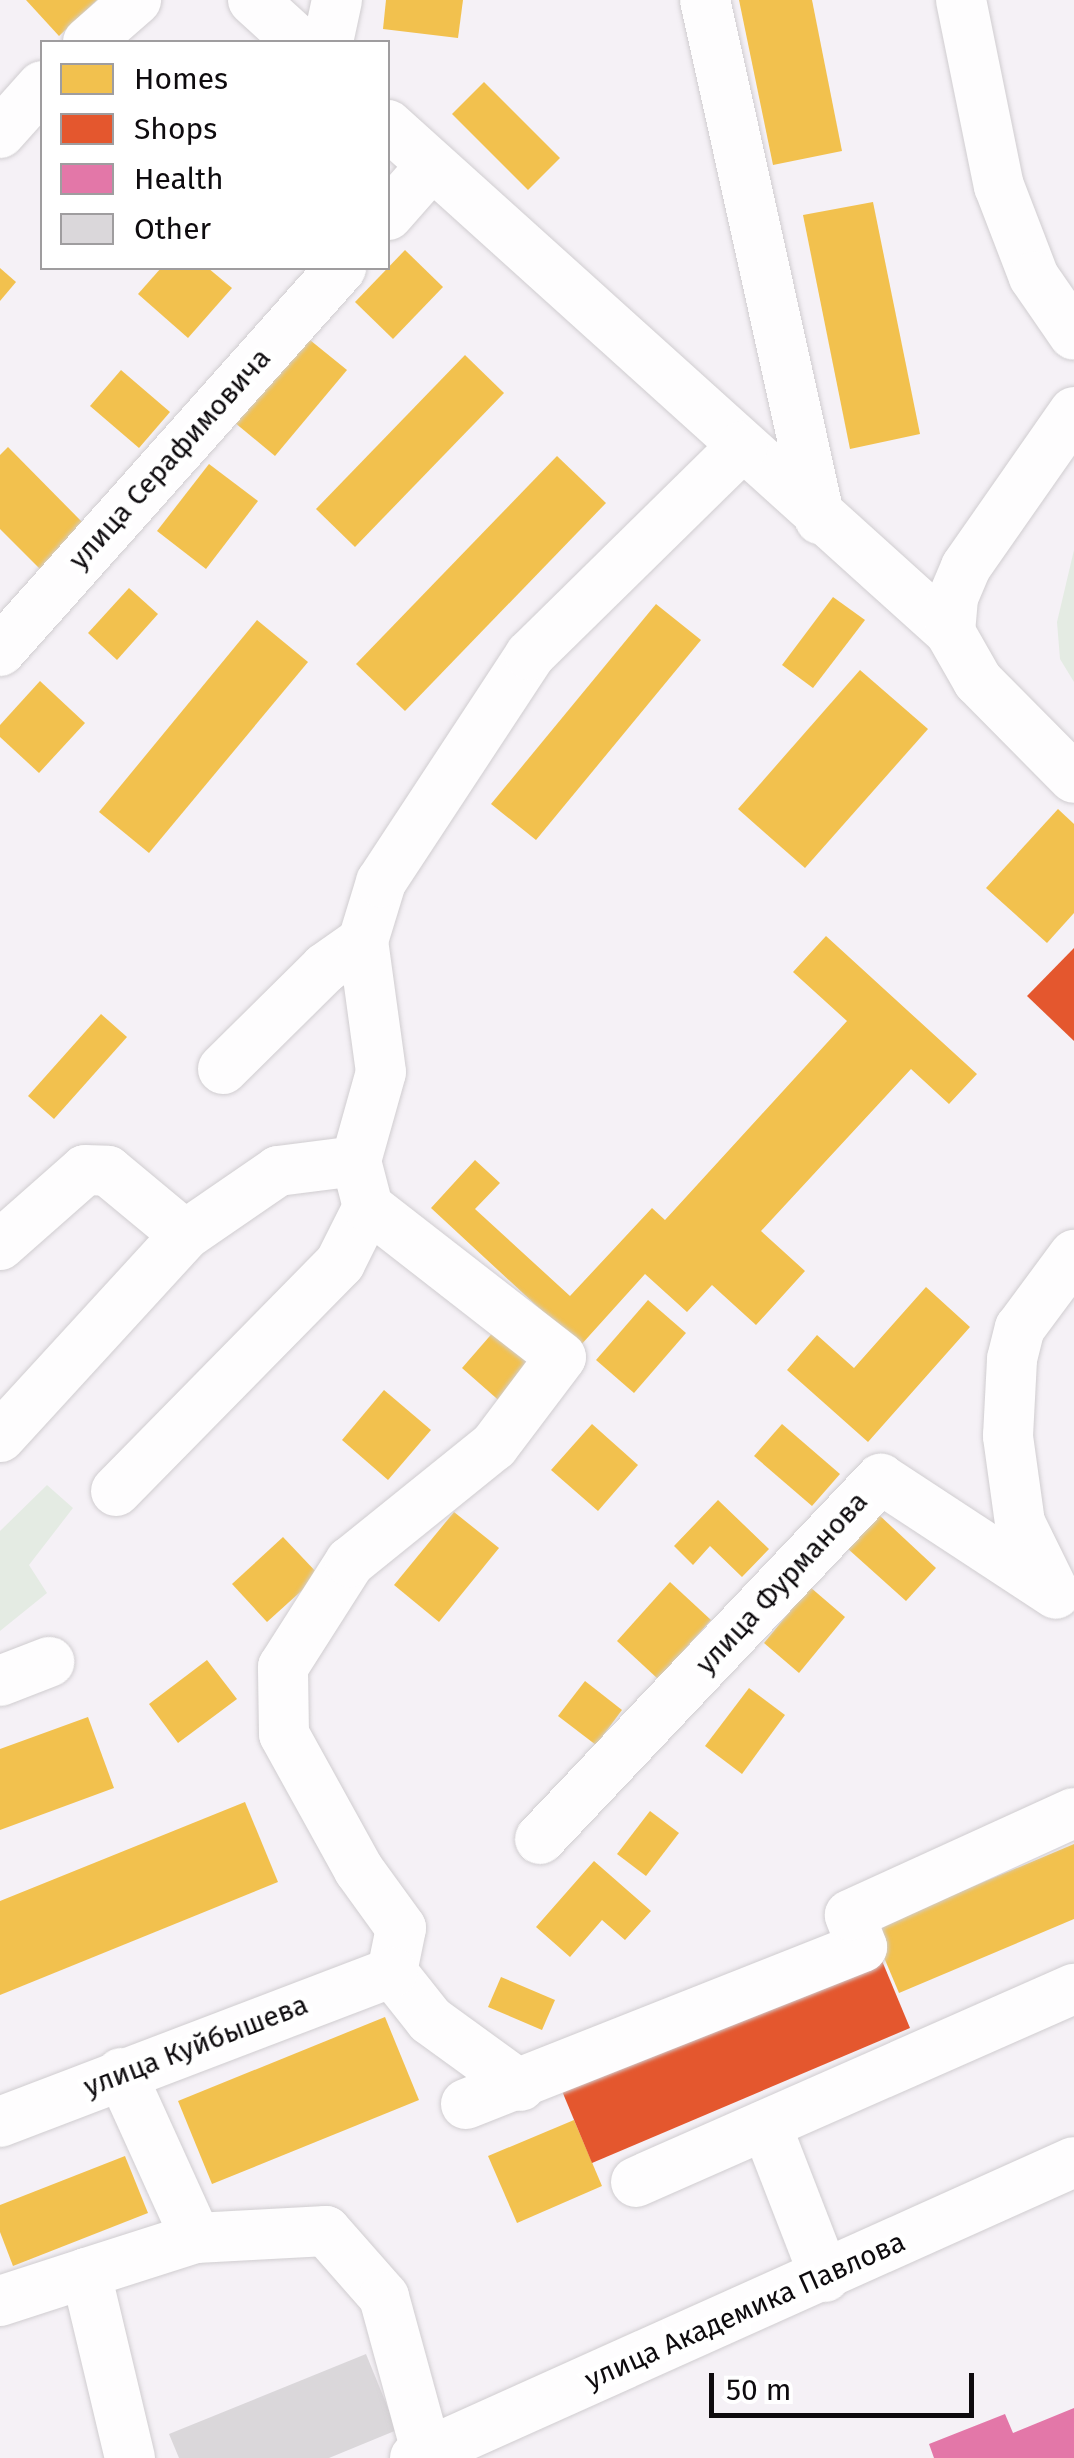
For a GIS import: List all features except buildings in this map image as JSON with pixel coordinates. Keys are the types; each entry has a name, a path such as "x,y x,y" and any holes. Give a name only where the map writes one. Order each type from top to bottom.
{"street":[{"path":"90,40 136,0"},
{"path":"253,0 297,40"},
{"path":"328,40 336,0"},
{"path":"706,0 820,519"},
{"path":"962,0 999,186 1034,276 1074,335"},
{"path":"0,134 40,88"},
{"path":"390,126 431,166 532,249 820,519 942,611 978,681 1074,778"},
{"path":"390,213 431,166"},
{"name":"улица Серафимовича","path":"0,650 339,270"},
{"path":"942,611 966,567 1074,412"},
{"path":"116,1491 340,1263 362,1184 381,1072 363,941 381,882 530,656 743,446"},
{"path":"224,1070 325,968 363,941"},
{"path":"0,1245 85,1170 108,1171 185,1235"},
{"path":"0,1437 185,1235 278,1171 362,1184 561,1357 494,1446 350,1562 284,1667 284,1734 359,1870 401,1928 392,1972 430,2020 521,2086"},
{"path":"1065,1606 1020,1522 1008,1436 1012,1359 1020,1328 1074,1255"},
{"name":"улица Фурманова","path":"540,1839 881,1479 1065,1606"},
{"path":"0,1681 49,1662"},
{"path":"466,2104 521,2086 862,1947 850,1914 1074,1813"},
{"name":"улица Куйбышева","path":"0,2122 392,1972"},
{"path":"636,2182 1074,1989"},
{"path":"121,2073 196,2238"},
{"path":"766,2124 824,2277"},
{"name":"улица Академика Павлова","path":"421,2456 1074,2162"},
{"path":"0,2302 196,2238 326,2231 384,2297 421,2456"},
{"path":"86,2273 130,2458"}],"shaded area":[{"path":"1074,550 1074,682 1060,659 1057,622"},
{"path":"47,1485 73,1508 29,1565 47,1593 0,1631 0,1531"}]}
